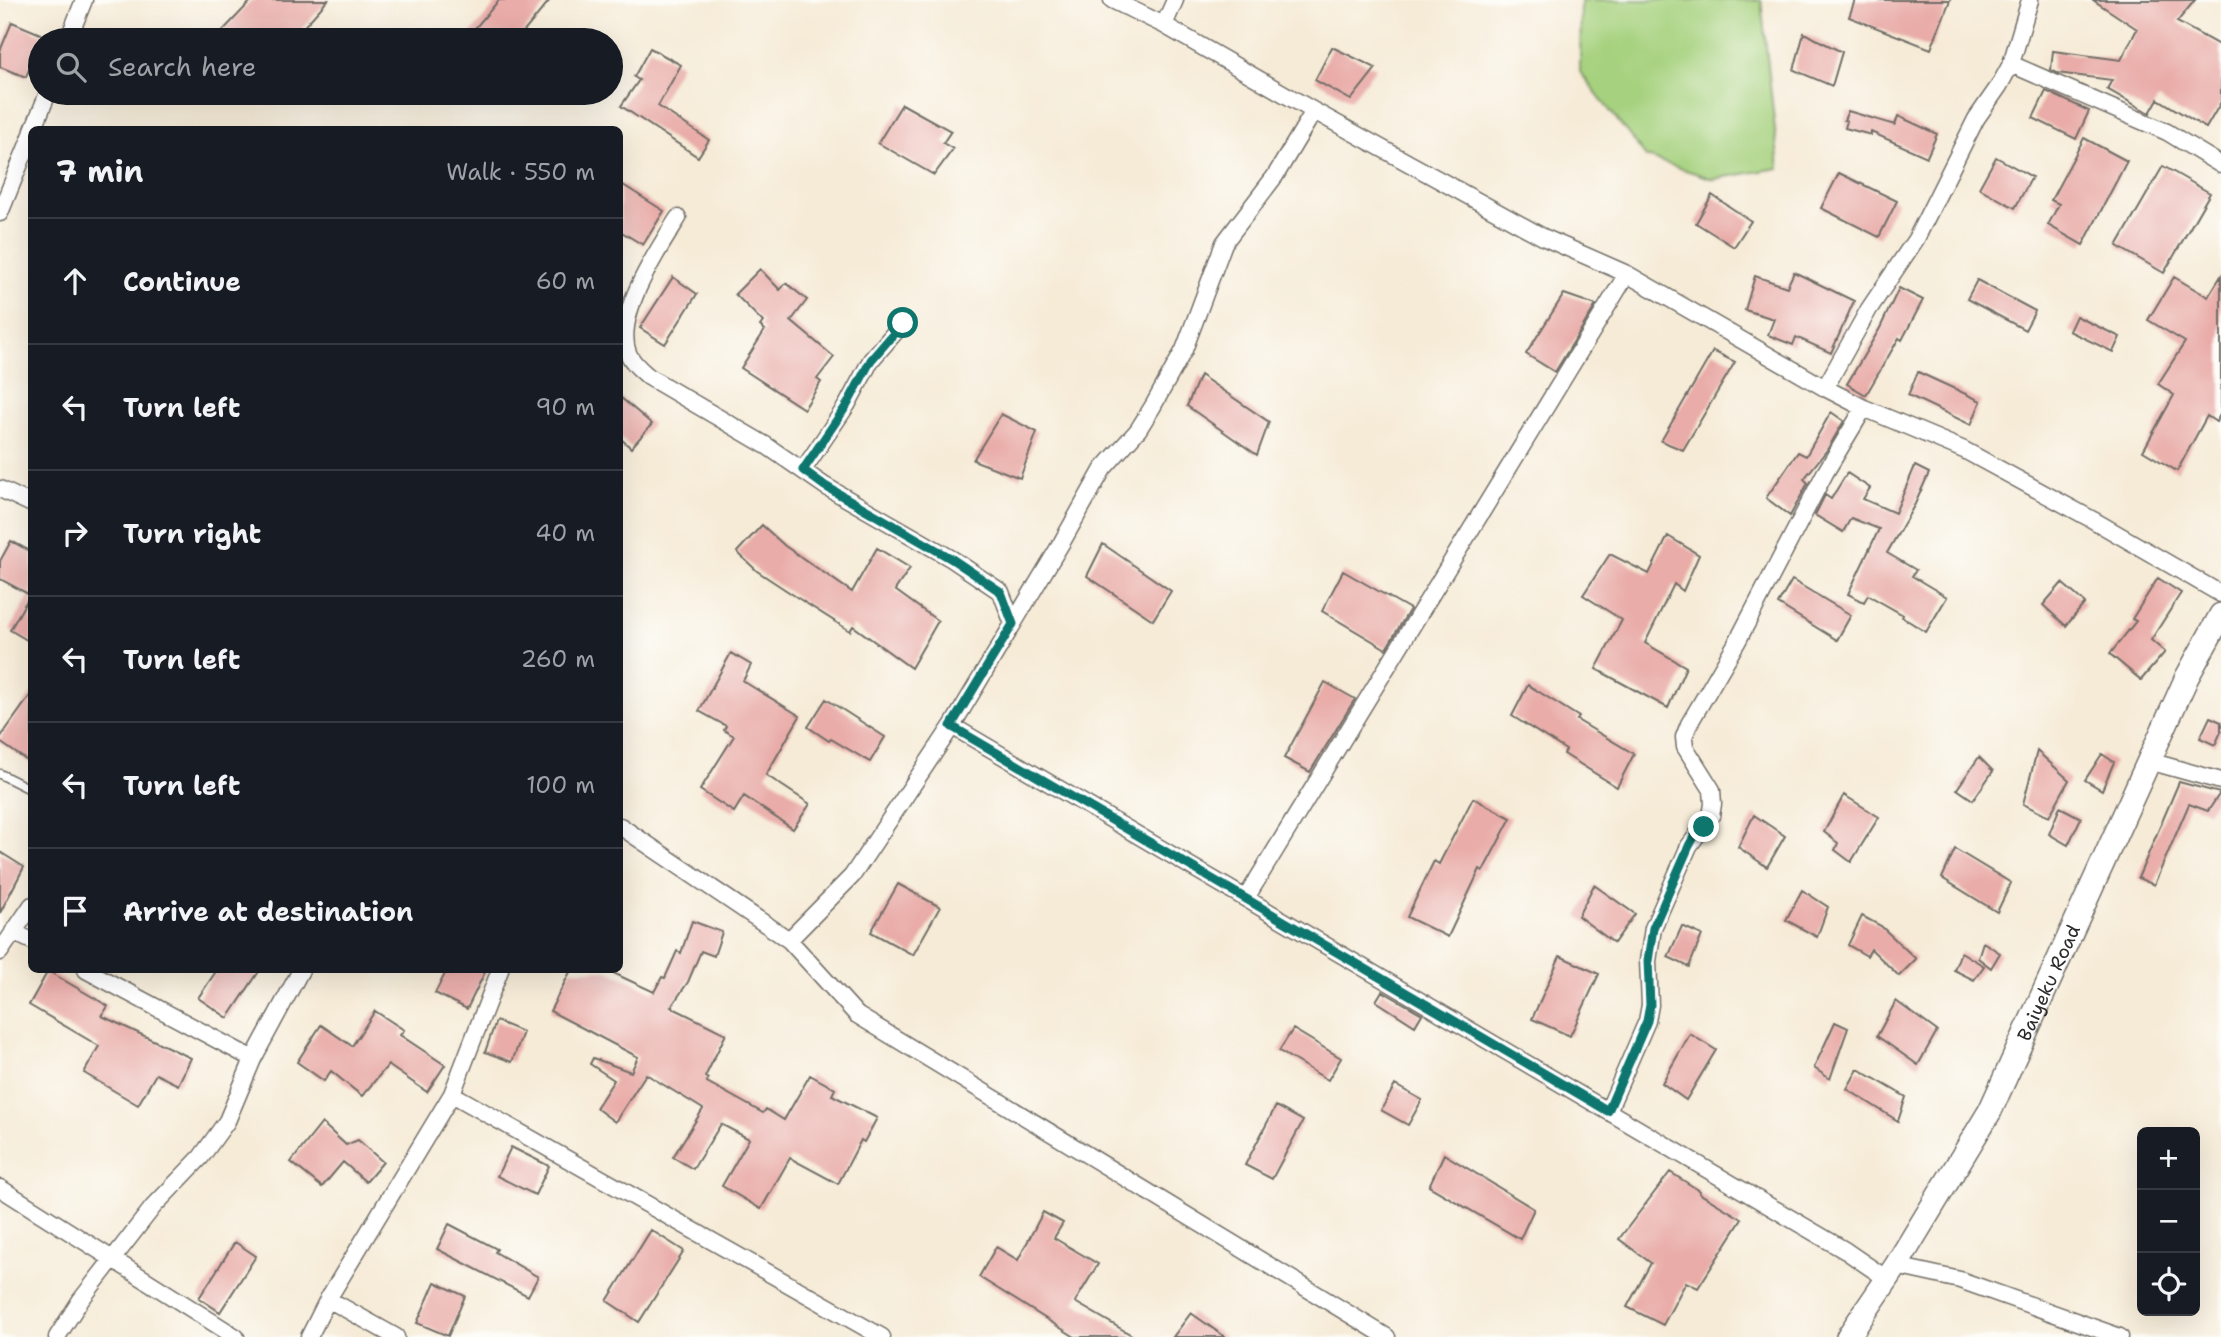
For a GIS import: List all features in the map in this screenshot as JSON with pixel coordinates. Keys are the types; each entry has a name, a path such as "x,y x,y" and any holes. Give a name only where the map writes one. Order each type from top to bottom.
{"main road":[{"name":"Baiyeku Road","path":"1848,1337 1990,1111 2187,677 2221,615"}],"street":[{"path":"73,28 84,0"},
{"path":"1112,0 1164,25 1543,237 1627,274 1825,388 1864,408 1964,450 2221,594"},
{"path":"1164,25 1175,0"},
{"path":"1825,388 1869,309 1916,239 1976,119 2011,64 2030,0"},
{"path":"2011,64 2035,72 2167,132 2221,165"},
{"path":"34,126 43,105"},
{"path":"789,940 852,876 951,726 1103,469 1138,430 1153,406 1184,350 1224,243 1275,176 1314,111"},
{"path":"1,207 28,142"},
{"path":"678,218 651,261 625,328 629,355 636,366 649,377 767,446 825,486 952,559 1001,592 1013,624"},
{"path":"1246,898 1627,274"},
{"path":"803,470 847,405 871,360 903,323"},
{"path":"1608,1111 1647,1021 1650,1005 1648,961 1653,928 1689,846 1711,816 1712,790 1685,747 1684,737 1825,473 1864,408"},
{"path":"0,489 28,502"},
{"path":"951,726 1846,1251 1891,1272 1960,1280 2120,1337"},
{"path":"2149,761 2221,781"},
{"path":"623,828 789,940 857,1015 1387,1337"},
{"path":"0,952 28,911"},
{"path":"13,932 28,940"},
{"path":"92,973 253,1059"},
{"path":"57,1337 79,1301 153,1207 201,1157 227,1121 253,1059 300,973"},
{"path":"309,1337 328,1299 452,1094 499,973"},
{"path":"452,1094 882,1337"},
{"path":"0,1188 236,1337"},
{"path":"328,1299 396,1337"}],"lane":[{"path":"0,774 28,788"}],"green space":[{"path":"1581,0 1761,0 1779,168 1713,179 1646,157 1580,72"}],"building":[{"path":"252,0 328,0 303,28 225,28"},
{"path":"499,0 550,0 527,28 475,28"},
{"path":"1855,0 1950,0 1931,49 1849,17"},
{"path":"2093,0 2195,0 2177,22 2221,46 2221,102 2206,128 2158,99 2150,113 2144,110 2107,89 2112,80 2051,70 2053,51 2121,60 2137,29"},
{"path":"12,22 28,29 26,77 0,67 0,51"},
{"path":"1804,33 1842,52 1832,86 1794,70"},
{"path":"1332,47 1376,68 1351,100 1315,80"},
{"path":"650,48 681,65 658,106 709,140 698,157 621,106 639,80 634,77"},
{"path":"2046,91 2089,111 2076,139 2033,118"},
{"path":"902,104 951,131 943,143 953,149 934,175 878,143"},
{"path":"1848,111 1895,125 1898,116 1937,134 1927,157 1871,132 1871,135 1845,128 1847,121 1844,120"},
{"path":"2084,138 2127,161 2083,245 2048,225 2059,204 2051,200"},
{"path":"1996,157 2032,177 2015,208 1979,188"},
{"path":"2163,166 2210,193 2164,273 2117,246"},
{"path":"1839,173 1897,201 1879,237 1821,208"},
{"path":"623,185 664,211 643,245 623,233"},
{"path":"1712,195 1751,221 1734,247 1696,223"},
{"path":"760,269 780,290 786,283 807,300 791,321 834,357 817,379 821,382 804,409 741,368 765,330 760,326 763,322 735,294"},
{"path":"1794,272 1854,301 1831,353 1796,337 1793,345 1768,335 1774,319 1745,310 1755,276 1787,287"},
{"path":"2221,276 2221,413 2216,422 2207,416 2177,471 2143,451 2174,395 2158,384 2185,342 2148,320 2174,277 2208,297"},
{"path":"673,277 697,294 665,344 640,328"},
{"path":"1977,280 2035,311 2025,330 1967,299"},
{"path":"1899,288 1923,300 1902,340 1899,338 1866,395 1847,384 1880,328"},
{"path":"1564,294 1596,305 1555,372 1526,354"},
{"path":"2076,316 2120,337 2113,352 2069,331"},
{"path":"1713,351 1735,362 1683,450 1661,441"},
{"path":"1918,372 1981,401 1971,425 1908,395"},
{"path":"1200,375 1269,422 1257,455 1187,406"},
{"path":"623,400 652,424 631,448 623,441"},
{"path":"1831,412 1844,421 1827,450 1804,479 1808,483 1790,516 1766,498 1798,452 1806,456"},
{"path":"1001,414 1037,432 1020,478 973,460"},
{"path":"1915,466 1929,473 1887,553 1916,570 1912,576 1947,597 1926,632 1868,595 1864,602 1848,594 1879,529 1851,518 1843,532 1815,515 1825,495 1831,499 1847,473 1870,488 1863,499 1895,513"},
{"path":"762,525 785,546 852,592 877,548 910,568 895,590 938,621 911,668 853,626 850,631 757,571 737,552"},
{"path":"1668,536 1699,555 1683,591 1674,584 1645,643 1686,667 1668,708 1596,669 1622,620 1583,595 1610,554 1649,574"},
{"path":"11,541 28,550 28,594 0,579 0,561"},
{"path":"1103,544 1171,591 1153,620 1087,576"},
{"path":"1343,571 1410,609 1386,649 1322,611"},
{"path":"2158,578 2181,593 2151,640 2165,652 2141,680 2110,654 2136,621 2132,619"},
{"path":"1792,580 1851,615 1837,640 1778,604"},
{"path":"2062,583 2085,603 2066,626 2043,605"},
{"path":"28,598 28,641 10,630"},
{"path":"731,653 751,665 743,681 800,716 766,775 810,804 793,829 744,796 734,812 700,790 734,736 724,730 726,726 699,711"},
{"path":"1325,682 1355,699 1310,772 1284,758"},
{"path":"1528,685 1579,717 1577,720 1634,754 1617,787 1564,754 1566,750 1512,716"},
{"path":"28,699 28,761 0,742 0,738"},
{"path":"826,699 885,737 870,762 808,727"},
{"path":"2210,717 2221,722 2221,732 2215,745 2200,738"},
{"path":"2037,751 2069,780 2049,817 2023,804"},
{"path":"2102,754 2114,762 2102,790 2085,780"},
{"path":"1979,757 1993,771 1973,800 1957,789"},
{"path":"2179,782 2220,793 2208,811 2189,804 2154,885 2138,878"},
{"path":"1844,795 1879,817 1851,862 1835,850 1838,843 1824,832"},
{"path":"1473,798 1511,818 1483,871 1480,869 1448,937 1407,917 1434,861 1439,864"},
{"path":"2060,807 2081,818 2068,845 2049,834"},
{"path":"1754,815 1785,836 1767,867 1738,847"},
{"path":"1955,849 2011,883 1997,912 1942,878"},
{"path":"0,852 24,867 0,913"},
{"path":"898,884 940,907 913,955 871,932"},
{"path":"1594,885 1635,914 1614,943 1578,916"},
{"path":"1802,890 1828,907 1817,937 1786,920"},
{"path":"1862,916 1881,926 1916,959 1899,976 1871,949 1867,956 1848,945"},
{"path":"692,921 722,932 714,956 701,951 688,982 671,1007 726,1034 705,1077 707,1082 763,1113 766,1109 784,1120 810,1075 835,1089 832,1095 877,1118 864,1142 861,1140 838,1184 790,1158 761,1209 722,1186 749,1139 721,1124 693,1169 673,1157 703,1109 646,1074 615,1122 596,1108 614,1080 590,1064 593,1058 631,1072 638,1057 550,1011 569,973 613,973 654,992 662,977 665,978 677,951 681,953"},
{"path":"1682,926 1702,935 1689,967 1668,957"},
{"path":"1983,942 2000,953 1991,968 1978,958"},
{"path":"1961,952 1984,966 1974,980 1954,970"},
{"path":"1560,956 1599,974 1570,1036 1532,1019"},
{"path":"47,973 51,973 108,1006 102,1016 191,1058 178,1085 156,1074 138,1105 84,1073 99,1046 29,1005"},
{"path":"215,973 258,973 228,1018 198,998"},
{"path":"445,973 485,973 467,1009 435,993"},
{"path":"1382,991 1422,1014 1415,1026 1376,1001"},
{"path":"1896,1001 1937,1031 1918,1065 1877,1036"},
{"path":"375,1011 404,1030 400,1035 445,1065 427,1092 388,1065 362,1096 331,1071 324,1081 297,1062 321,1025 352,1046"},
{"path":"496,1021 523,1032 512,1062 485,1052"},
{"path":"1835,1022 1848,1028 1830,1079 1814,1068"},
{"path":"1293,1029 1341,1058 1328,1080 1279,1051"},
{"path":"1690,1034 1716,1050 1686,1100 1662,1083"},
{"path":"1858,1069 1906,1097 1898,1121 1847,1089"},
{"path":"1395,1085 1422,1100 1408,1125 1381,1110"},
{"path":"1276,1106 1303,1121 1272,1179 1245,1165"},
{"path":"322,1123 346,1145 358,1140 383,1162 366,1182 343,1162 322,1187 291,1162"},
{"path":"511,1147 549,1166 535,1195 497,1176"},
{"path":"1444,1154 1534,1209 1520,1239 1429,1186"},
{"path":"1670,1172 1742,1219 1698,1288 1686,1282 1663,1325 1627,1307 1651,1263 1619,1239"},
{"path":"1043,1212 1063,1223 1054,1238 1098,1264 1075,1302 1135,1337 1075,1337 979,1277 996,1247 1018,1260"},
{"path":"449,1224 497,1249 495,1252 538,1277 528,1296 437,1249"},
{"path":"651,1230 684,1251 639,1322 607,1301"},
{"path":"235,1242 256,1256 220,1312 199,1298"},
{"path":"435,1282 465,1296 448,1336 417,1323"},
{"path":"1191,1313 1225,1337 1173,1337"}],"route":[{"path":"903,323 871,360 847,405 803,470 825,486 952,559 1001,592 1005,598 1013,624 951,726 1608,1111 1647,1021 1650,1005 1648,961 1653,928 1689,846 1695,835 1704,827"}]}
